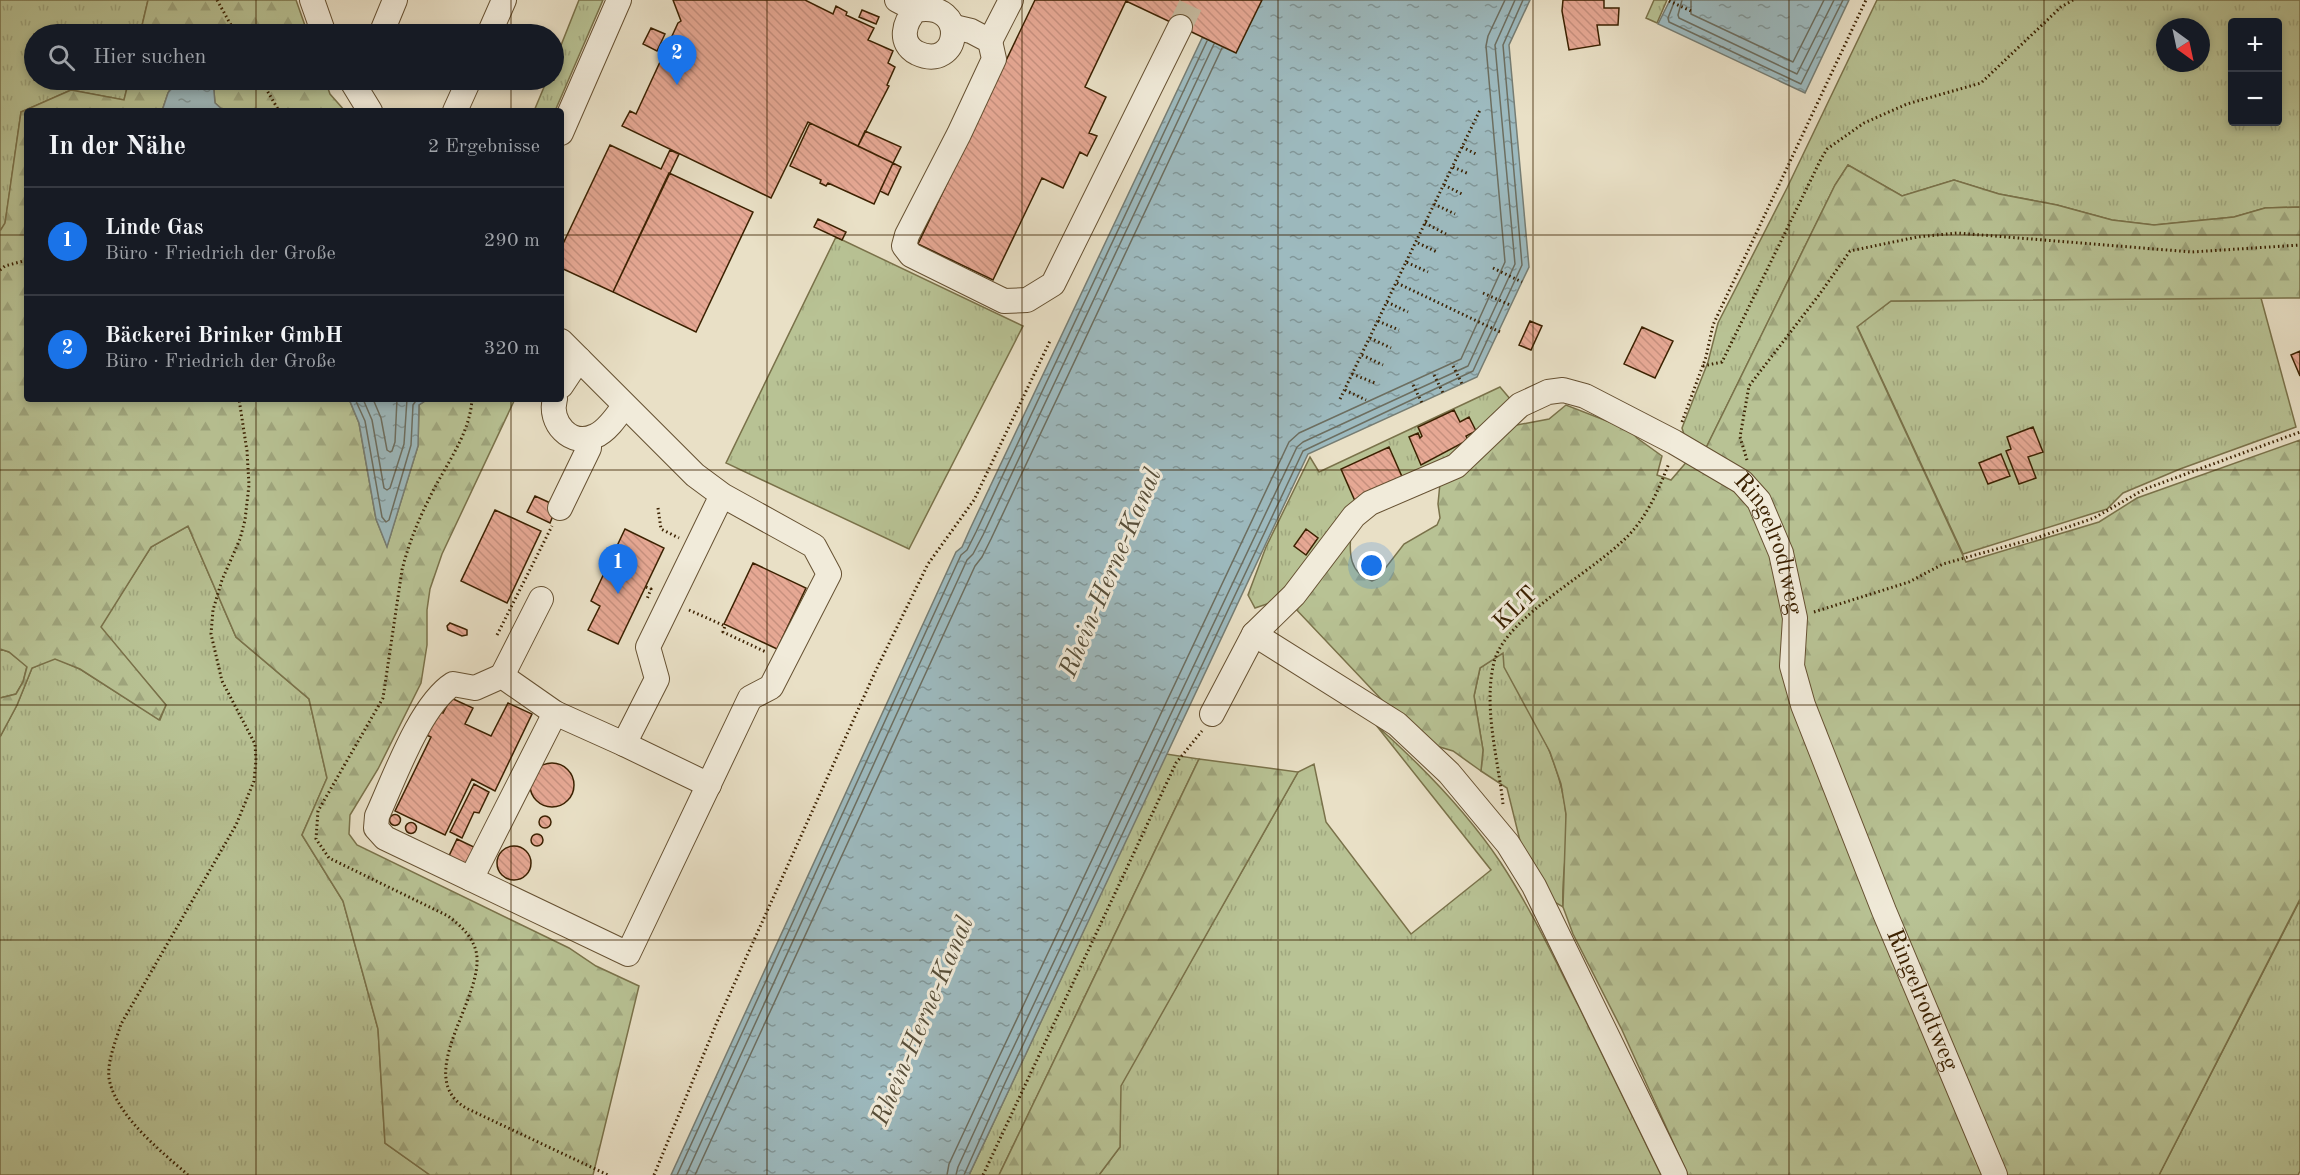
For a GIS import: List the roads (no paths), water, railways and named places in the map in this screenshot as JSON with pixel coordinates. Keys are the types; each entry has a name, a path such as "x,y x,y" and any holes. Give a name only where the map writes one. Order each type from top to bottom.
{"street":[{"path":"312,0 320,24"},
{"path":"385,24 395,0"},
{"path":"493,24 504,0"},
{"path":"564,126 619,0"},
{"path":"1011,0 990,41 994,59 959,134 907,235 904,246 911,255 1004,301 1027,300 1053,284 1180,27"},
{"path":"907,5 940,8 949,16 954,27 953,39 947,49 937,56 925,56 914,51 906,42 904,30 908,18 907,5"},
{"path":"954,27 971,31 990,41"},
{"path":"360,90 369,108"},
{"path":"456,108 464,90"},
{"path":"541,599 502,676 475,688 453,684 441,691 426,711 377,816 376,828 385,838 628,954 750,698 771,687 829,574 814,546 722,495 695,475 564,343"},
{"path":"564,382 579,359"},
{"name":"Ringelrodtweg","path":"1212,714 1254,634 1294,595 1354,516 1370,503 1456,466 1520,405 1548,392 1563,390 1585,396 1674,442 1742,482 1759,501 1781,553 1795,618 1792,666 1803,705 1876,891 1995,1175"},
{"path":"554,402 552,409 560,428 569,437 589,439 599,435 624,406"},
{"path":"560,508 589,448 589,439"},
{"path":"624,744 657,679 648,647 722,495"},
{"path":"1254,634 1396,724 1449,773 1508,844 1539,897 1675,1175"},
{"path":"502,676 555,713 709,785"},
{"path":"471,879 555,713"}],"water":[{"name":"Rhein-Herne-Kanal","path":"1220,0 1530,0 1509,45 1529,267 1477,377 1308,454 969,1175 671,1175 956,552 962,547"},
{"path":"1670,0 1849,0 1805,93 1658,24"},
{"path":"170,90 214,90 215,103 221,108 163,108"},
{"path":"350,402 424,402 419,405 418,446 387,547 376,519 359,423"}],"tunnel":[{"path":"1180,27 1193,0"}],"place":[{"name":"Bäckerei Brinker GmbH","path":"677,85"},
{"name":"Linde Gas","path":"618,594"}]}
